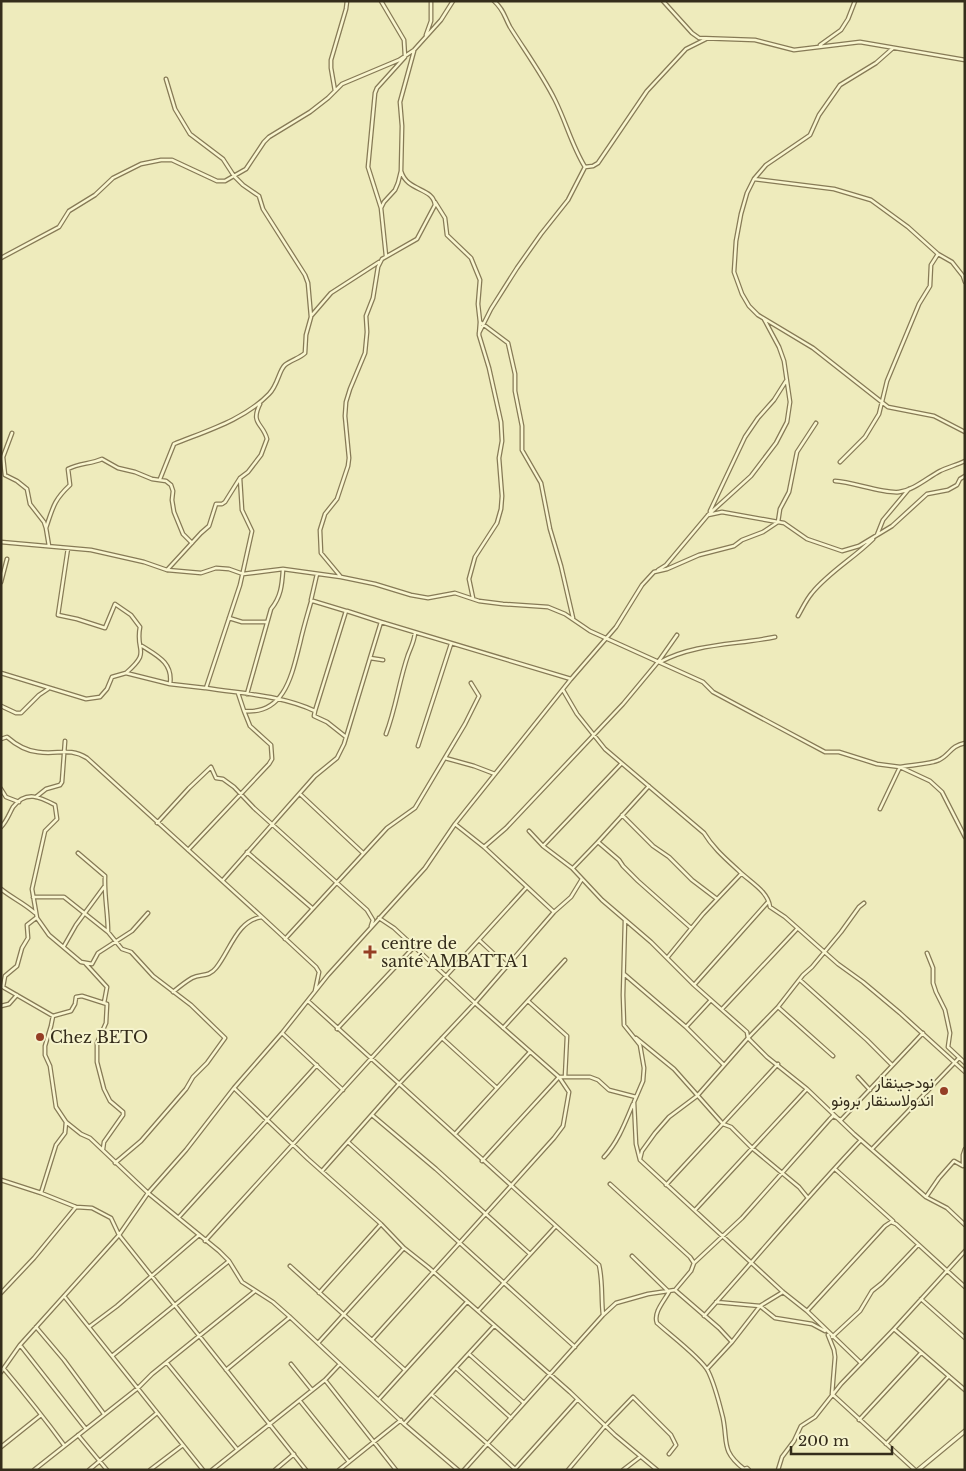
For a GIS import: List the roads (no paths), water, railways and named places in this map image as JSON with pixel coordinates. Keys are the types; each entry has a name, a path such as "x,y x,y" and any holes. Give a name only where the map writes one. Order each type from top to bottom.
{"street":[{"path":"335,91 331,60 340,33 347,1"},
{"path":"381,1 404,40 405,57"},
{"path":"426,36 431,21 431,1"},
{"path":"386,256 381,208 368,167 375,93 377,88 405,57 414,50 441,20 453,1"},
{"path":"494,1 503,10 510,26 556,100 575,150 585,168"},
{"path":"663,1 692,33 699,38 755,40 794,50 853,42 965,60"},
{"path":"818,46 838,33 848,19 855,1"},
{"path":"479,335 491,309 517,268 568,200 585,168 598,163 644,94 684,52 706,39"},
{"path":"893,48 876,63 840,85 820,115 810,135 766,164 754,179 747,193 741,214 736,241 734,272 742,294 749,306 763,318 819,352 883,402 895,410 934,416 965,432"},
{"path":"381,208 397,187 400,171 402,126 400,102 414,50"},
{"path":"1,258 60,227 69,211 99,192 113,178 141,164 166,159 172,160 217,181 225,181 246,169 269,137 310,112 344,83 405,57"},
{"path":"160,479 174,444 204,433 261,402 276,386 286,365 305,353 306,335 311,317 308,283 305,275 263,209 259,196 243,186 223,159 190,134 175,109 166,79"},
{"path":"400,171 404,180 428,194 435,202 445,218 447,235 468,254 480,280 478,304 479,335 489,368 501,422 502,441 499,458 502,496 497,523 475,557 469,578 473,598"},
{"path":"754,179 834,189 871,200 908,226 938,254 952,262 963,276 965,282"},
{"path":"311,317 331,293 380,262 386,256 417,238 435,202"},
{"path":"840,462 865,437 876,420 883,402 887,381 919,304 930,286 931,265 938,254"},
{"path":"341,577 321,553 320,530 325,514 337,499 348,466 346,402 365,353 366,316 372,301 380,262"},
{"path":"1,1372 20,1344 119,1235 148,1193 186,1150 234,1088 282,1033 315,991 368,929 425,868 455,824 571,679 616,627 642,585 654,572 666,565 708,515 751,476 776,443 788,422 790,402 784,361 779,347 763,318"},
{"path":"480,322 508,343 510,347 515,374 515,391 522,426 522,450 541,483 550,529 573,619"},
{"path":"708,515 745,437 774,400 787,379"},
{"path":"167,570 209,526 216,504 225,502 240,478 248,472 261,455 267,441 267,435 259,426 256,416 261,402"},
{"path":"654,572 667,569 699,555 734,546 742,540 763,532 778,522 780,509 789,492 797,452 816,423"},
{"path":"12,433 3,457 3,474 27,489 30,504 46,528 48,546"},
{"path":"46,528 57,497 70,485 68,469 102,459 118,468 152,479 166,481 173,491 174,512 183,534 192,543"},
{"path":"835,481 848,482 889,492 898,492 909,489 965,460"},
{"path":"708,515 722,512 784,522 807,538 842,551 859,546 877,536 892,526 927,494 948,490 957,485 960,479 965,476"},
{"path":"206,688 243,574 252,531 242,510 240,478"},
{"path":"798,616 811,594 826,578 859,553 877,536 883,520 909,489"},
{"path":"1,542 91,550 144,562 167,570 200,573 216,568 229,569 243,574 283,569 341,577 428,598 455,593 479,601 548,607 573,619 590,631 607,637 703,682 713,692 825,752 839,752 877,764 900,767 938,761 954,746 965,743"},
{"path":"68,548 58,615 105,628 115,604 131,615 140,627 141,656 126,673"},
{"path":"1,582 7,558"},
{"path":"247,694 271,609 281,590 283,569"},
{"path":"244,711 262,710 284,691 292,674 317,574"},
{"path":"311,602 313,601 571,679"},
{"path":"346,611 314,716 327,722 346,737"},
{"path":"229,618 242,622 267,622"},
{"path":"223,880 315,776 337,758 346,737 381,622"},
{"path":"386,734 394,714 395,703 408,655 413,646 415,633"},
{"path":"484,847 506,828 623,704 658,662 677,635"},
{"path":"658,662 696,648 744,643 775,637"},
{"path":"418,746 451,644"},
{"path":"141,645 167,663 170,671 170,684"},
{"path":"370,658 383,660"},
{"path":"1,673 84,699 100,697 105,692 112,677 126,673 170,684 278,698 297,702 315,710"},
{"path":"285,939 387,828 415,808 466,724 479,696 471,683"},
{"path":"1,706 16,713 22,713 39,694 49,688"},
{"path":"563,690 593,736 621,764 704,833 710,843 741,874 754,884 769,902 770,907 785,917 838,964 870,988 965,1072"},
{"path":"188,850 272,759 271,745 250,726 238,693"},
{"path":"1,734 12,742 37,752 75,751 87,758 223,880 316,967 319,972 315,991"},
{"path":"1,739 7,737"},
{"path":"36,797 46,789 60,785 65,741"},
{"path":"445,758 496,774"},
{"path":"543,846 621,764"},
{"path":"157,822 211,767 216,778 223,779 234,787 367,910 373,920 368,929"},
{"path":"880,809 900,767"},
{"path":"900,767 930,781 938,787 965,837"},
{"path":"572,868 649,786"},
{"path":"1,789 6,797 18,802"},
{"path":"300,794 363,853"},
{"path":"1,827 18,802 29,796 55,805 57,819 45,831 32,889 32,897 36,918 49,935 81,962 92,964 98,952 132,931 148,913"},
{"path":"622,815 653,846 669,857 692,880 717,899"},
{"path":"455,824 484,847 554,912"},
{"path":"529,831 543,846 572,868 602,900 643,934 694,985 747,1032 748,1038 768,1057 807,1089 926,1197 947,1208 965,1225"},
{"path":"598,842 691,928"},
{"path":"247,852 312,908"},
{"path":"78,853 105,876 108,932"},
{"path":"667,958 691,928 741,874"},
{"path":"322,1171 398,1085 475,1003 554,912 571,897 582,879"},
{"path":"64,946 105,886"},
{"path":"205,1241 526,888"},
{"path":"1,889 12,898 25,904 36,914"},
{"path":"32,897 64,897 108,932 122,949 131,952 152,976 191,1005 225,1038 186,1089 141,1141 115,1164"},
{"path":"694,985 769,902"},
{"path":"640,1160 647,1142 660,1126 697,1096 778,1007 864,903"},
{"path":"173,992 193,977 208,975 216,968 238,933 254,918 262,917"},
{"path":"36,918 27,925 28,938 22,948 17,966 5,976 2,986 52,1016 71,1011 76,1004 76,997 82,996 107,1004 106,1023 97,1044 96,1062 104,1089 110,1101 123,1114 104,1142 103,1148 105,1152"},
{"path":"372,1340 563,1126 569,1092 559,1077 446,977 394,928 379,918"},
{"path":"604,1157 614,1146 643,1081 644,1068 640,1045 624,1025 625,920"},
{"path":"722,1009 797,929"},
{"path":"479,940 507,966"},
{"path":"337,1029 414,947"},
{"path":"927,952 933,968 933,983 945,1010 950,1033 948,1047 965,1063"},
{"path":"503,1028 565,960"},
{"path":"85,963 107,987 104,1003"},
{"path":"624,974 686,1027 724,1065"},
{"path":"800,980 892,1065"},
{"path":"1,1006 9,1004 17,995"},
{"path":"686,1027 710,1000"},
{"path":"307,1001 599,1265 602,1279 603,1315"},
{"path":"528,1001 567,1036 565,1077"},
{"path":"778,1007 833,1056"},
{"path":"52,1016 52,1026 45,1046 45,1055 50,1066 56,1107 66,1122 81,1134 90,1138 115,1164 229,1261 242,1282 273,1302 404,1424 458,1470"},
{"path":"282,1033 343,1090"},
{"path":"841,1120 923,1033"},
{"path":"631,1034 674,1069 723,1124 731,1126 752,1148 782,1172 808,1198"},
{"path":"442,1038 497,1088"},
{"path":"454,1134 530,1052"},
{"path":"872,1149 959,1058"},
{"path":"666,1185 778,1064"},
{"path":"179,1217 317,1065"},
{"path":"482,1161 559,1077 590,1077 598,1080 609,1090 636,1097"},
{"path":"858,1078 870,1090"},
{"path":"234,1088 293,1145 381,1224 404,1248 434,1272 605,1426 657,1470"},
{"path":"694,1211 807,1089"},
{"path":"634,1102 636,1144 640,1160 783,1292 807,1311 860,1363"},
{"path":"372,1115 436,1169 530,1254"},
{"path":"464,1470 603,1315 616,1303 648,1294 675,1290 691,1271 694,1263 742,1218 830,1119 833,1116 841,1120"},
{"path":"41,1193 56,1145 64,1133 66,1122"},
{"path":"704,1316 861,1140"},
{"path":"348,1142 575,1347"},
{"path":"964,1167 963,1155 965,1149"},
{"path":"926,1197 954,1161 964,1167"},
{"path":"835,1169 965,1287"},
{"path":"1,1180 76,1207 92,1208 111,1218 119,1235 198,1337 306,1470"},
{"path":"610,1184 694,1263"},
{"path":"1,1293 34,1258 76,1207"},
{"path":"807,1311 885,1226 894,1222"},
{"path":"319,1293 381,1224"},
{"path":"478,1311 556,1226"},
{"path":"89,1328 199,1235"},
{"path":"832,1337 860,1311 872,1291 918,1245"},
{"path":"318,1343 404,1248"},
{"path":"778,1470 782,1457 794,1441 801,1426 816,1417 832,1394 965,1251"},
{"path":"632,1256 669,1292"},
{"path":"112,1356 229,1261"},
{"path":"290,1266 343,1316 406,1370"},
{"path":"675,1290 719,1328 732,1342"},
{"path":"34,1470 138,1388 255,1291"},
{"path":"669,1292 655,1318 657,1323 707,1369 715,1388 728,1451 732,1460 744,1469 747,1468 749,1470"},
{"path":"707,1369 732,1342 760,1306 783,1292"},
{"path":"64,1296 202,1470"},
{"path":"921,1298 965,1338"},
{"path":"378,1399 467,1302"},
{"path":"716,1302 760,1306 775,1318 812,1324 827,1332 834,1350 832,1394 916,1470 965,1431"},
{"path":"226,1370 290,1317"},
{"path":"404,1424 494,1326"},
{"path":"36,1327 64,1360 104,1414"},
{"path":"894,1329 965,1390"},
{"path":"20,1344 86,1428"},
{"path":"860,1420 922,1352"},
{"path":"468,1354 524,1403"},
{"path":"167,1363 238,1450"},
{"path":"291,1364 312,1390"},
{"path":"212,1470 325,1380 340,1364"},
{"path":"456,1368 510,1418"},
{"path":"4,1369 64,1445"},
{"path":"886,1444 949,1376"},
{"path":"325,1380 396,1470"},
{"path":"432,1394 516,1469 577,1400"},
{"path":"568,1470 605,1426 633,1397 671,1435 676,1445 669,1454"},
{"path":"299,1400 349,1462"},
{"path":"89,1470 158,1413"},
{"path":"1,1447 41,1415"},
{"path":"339,1470 401,1420"},
{"path":"78,1435 107,1470"},
{"path":"150,1470 183,1445"},
{"path":"275,1470 294,1454"},
{"path":"623,1470 640,1456"}],"place":[{"name":"centre de santé AMBATTA 1","path":"370,952"},
{"name":"Chez BETO","path":"40,1037"},
{"name":"نودجينقار اندولاسنقار برونو","path":"944,1091"}]}
